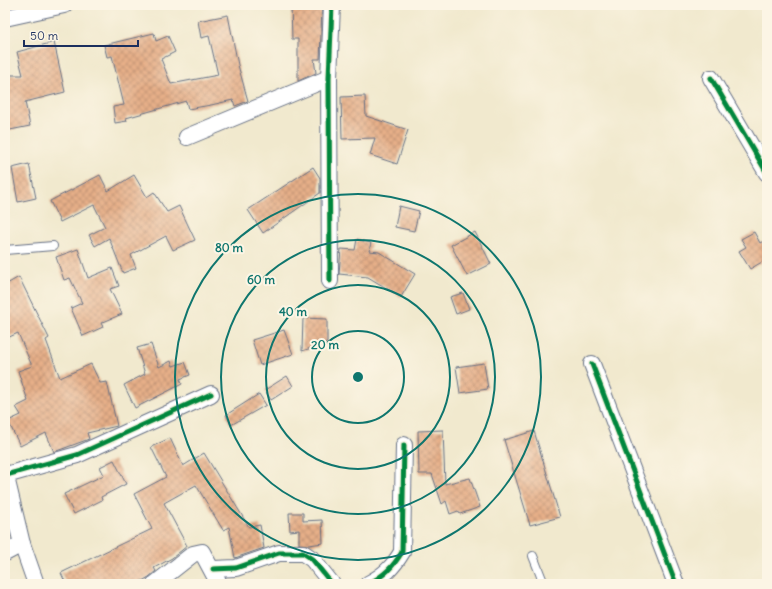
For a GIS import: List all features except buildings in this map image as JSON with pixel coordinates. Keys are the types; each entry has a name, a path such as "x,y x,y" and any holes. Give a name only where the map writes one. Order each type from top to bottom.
{"street":[{"path":"5,18 64,5"},
{"path":"330,281 329,78 332,5"},
{"path":"187,137 329,78"},
{"path":"711,78 767,173"},
{"path":"592,364 676,584"},
{"path":"36,584 22,544 5,474 77,455 211,394"},
{"path":"368,584 383,576 395,564 402,552 404,445"},
{"path":"5,553 22,544"},
{"path":"155,584 193,554 202,552 219,584"},
{"path":"212,569 236,568 279,553 303,553 312,558 332,584"}],"lane":[{"path":"5,250 53,246"},
{"path":"533,556 544,584"}],"cycle path":[{"path":"330,281 329,78 332,5"},
{"path":"711,78 767,173"},
{"path":"592,364 676,584"},
{"path":"6,475 77,455 211,394"},
{"path":"368,584 388,571 402,552 404,445"},
{"path":"213,569 236,568 279,553 303,553 312,559 332,584"}]}
